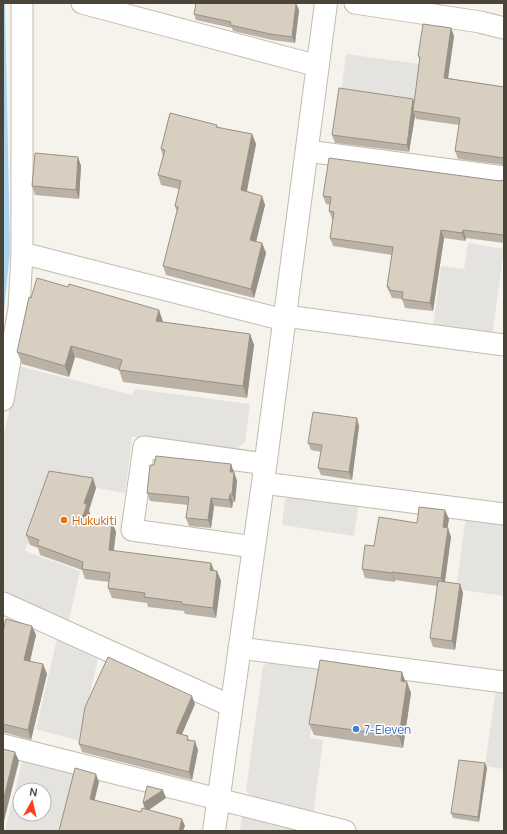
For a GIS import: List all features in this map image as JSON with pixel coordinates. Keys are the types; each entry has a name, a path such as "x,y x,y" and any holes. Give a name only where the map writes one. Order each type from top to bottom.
{"street":[{"path":"3,400 19,309 22,253 22,3"},
{"path":"82,3 318,66"},
{"path":"214,831 285,318 326,3"},
{"path":"355,3 480,22 504,28"},
{"path":"307,151 504,178"},
{"path":"22,253 285,318 504,345"},
{"path":"254,547 132,530 144,447 264,473 504,514"},
{"path":"3,603 231,706"},
{"path":"239,648 504,682"},
{"path":"3,745 345,831"}],"shaded area":[{"path":"346,54 420,64 414,104 341,94"},
{"path":"468,243 504,249 492,336 433,328 441,266 464,269"},
{"path":"19,366 132,395 135,389 250,404 245,442 235,450 132,437 125,493 51,480 25,551 80,571 69,620 3,592 3,439"},
{"path":"294,493 359,502 354,536 282,525 285,500"},
{"path":"466,516 504,521 504,596 456,589"},
{"path":"57,639 98,659 79,741 36,729"},
{"path":"275,659 320,666 310,738 323,740 313,816 255,803 246,790 263,666"},
{"path":"496,689 504,690 504,769 485,766"},
{"path":"23,759 76,772 61,831 5,831 12,803 12,822 52,822 52,782 17,782"},
{"path":"242,816 308,831 240,831"}],"water":[{"path":"3,3 5,3 10,251 3,319"}],"building":[{"path":"196,3 296,3 292,37 270,34 230,25 231,22 194,14"},
{"path":"423,24 451,28 444,78 504,87 504,158 455,151 460,118 413,111 420,57 418,56"},
{"path":"339,88 413,99 407,145 332,135"},
{"path":"170,113 217,125 216,127 252,134 241,190 262,196 250,240 262,243 251,289 163,266 178,207 175,206 181,181 158,175 165,150 161,149"},
{"path":"35,153 78,157 76,190 32,186"},
{"path":"329,158 500,181 504,180 504,235 463,230 462,233 441,230 430,303 402,299 403,292 389,290 389,287 387,287 393,247 330,238 334,212 329,211 331,197 323,196"},
{"path":"37,278 68,287 69,284 159,310 156,321 250,334 243,386 119,370 122,360 71,346 65,366 17,352 29,297 31,298"},
{"path":"313,412 357,418 349,472 318,468 322,445 308,443"},
{"path":"156,456 231,464 230,472 234,472 232,494 230,494 229,500 211,498 208,520 186,518 189,497 147,493 150,465 154,465"},
{"path":"49,471 93,478 84,503 87,505 82,518 112,522 109,550 211,563 210,570 217,571 213,608 144,597 145,593 108,588 110,573 82,569 83,562 37,545 39,540 26,535"},
{"path":"419,507 445,510 443,527 448,528 441,578 362,569 365,545 374,546 379,517 417,523"},
{"path":"438,581 460,584 452,641 430,638"},
{"path":"6,619 32,626 24,660 43,664 28,730 3,724 3,631"},
{"path":"108,657 192,696 176,733 188,736 187,740 195,741 189,772 79,744 85,707"},
{"path":"320,660 402,672 401,681 407,682 399,736 309,724"},
{"path":"3,749 15,752 3,802"},
{"path":"459,760 485,763 478,817 451,813"},
{"path":"75,768 96,774 90,799 141,812 142,808 182,819 179,831 59,831"},
{"path":"147,786 163,790 143,803"}],"place":[{"name":"Hukukiti","path":"64,520"},
{"name":"7-Eleven","path":"356,729"}]}
